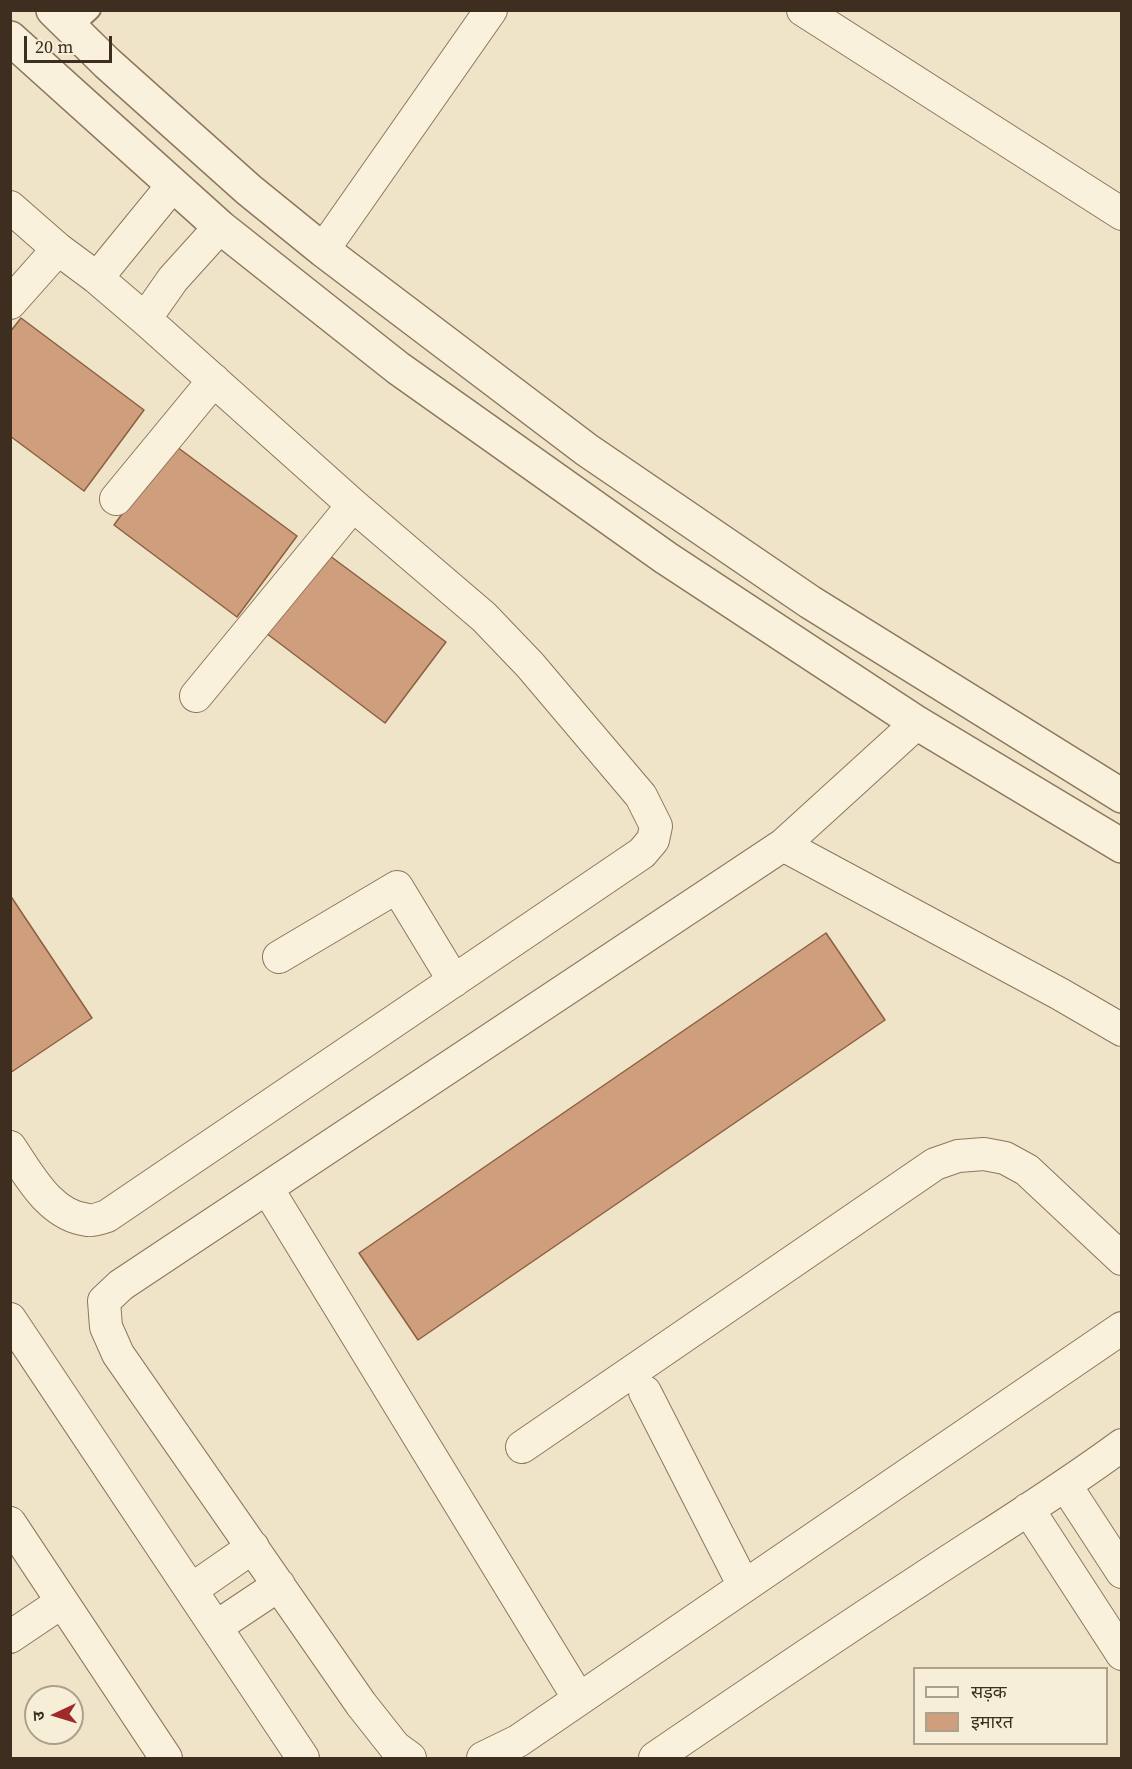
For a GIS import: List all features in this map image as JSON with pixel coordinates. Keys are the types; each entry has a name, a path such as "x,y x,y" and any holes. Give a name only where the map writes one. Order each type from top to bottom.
{"street":[{"path":"323,250 491,10"},
{"path":"803,10 1122,214"},
{"path":"72,17 107,63 249,190 323,250 587,450 790,589 1122,796"},
{"path":"10,38 220,227 398,368 656,552 917,723 1122,846"},
{"path":"98,278 172,186"},
{"path":"10,207 58,249 98,278 353,505 484,617 530,665 640,796 656,826 654,840 642,853 107,1216 90,1221 72,1216 55,1205 37,1187 10,1147"},
{"path":"145,319 173,279 220,227"},
{"path":"10,303 58,249"},
{"path":"116,500 214,380"},
{"path":"196,696 353,505"},
{"path":"410,1758 395,1747 362,1704 118,1354 105,1327 104,1301 121,1285 783,845 917,723"},
{"path":"783,845 1060,994 1122,1030"},
{"path":"279,957 398,887 453,981"},
{"path":"522,1447 935,1164 958,1156 984,1154 1005,1158 1028,1170 1122,1259"},
{"path":"267,1188 579,1699"},
{"path":"10,1319 303,1758"},
{"path":"483,1758 518,1741 1122,1328"},
{"path":"645,1392 744,1586"},
{"path":"661,1757 802,1657 1066,1486 1122,1445"},
{"path":"1066,1486 1118,1568 1080,1589"},
{"path":"1028,1509 1122,1654"},
{"path":"10,1523 166,1758"},
{"path":"191,1590 253,1547"},
{"path":"216,1627 279,1585"},
{"path":"10,1637 62,1602"}],"building":[{"path":"21,318 144,410 84,491 10,436 10,332"},
{"path":"173,444 297,536 237,617 114,525"},
{"path":"322,550 446,642 385,723 262,630"},
{"path":"10,895 92,1018 10,1073"},
{"path":"826,933 885,1020 418,1340 359,1253"}]}
